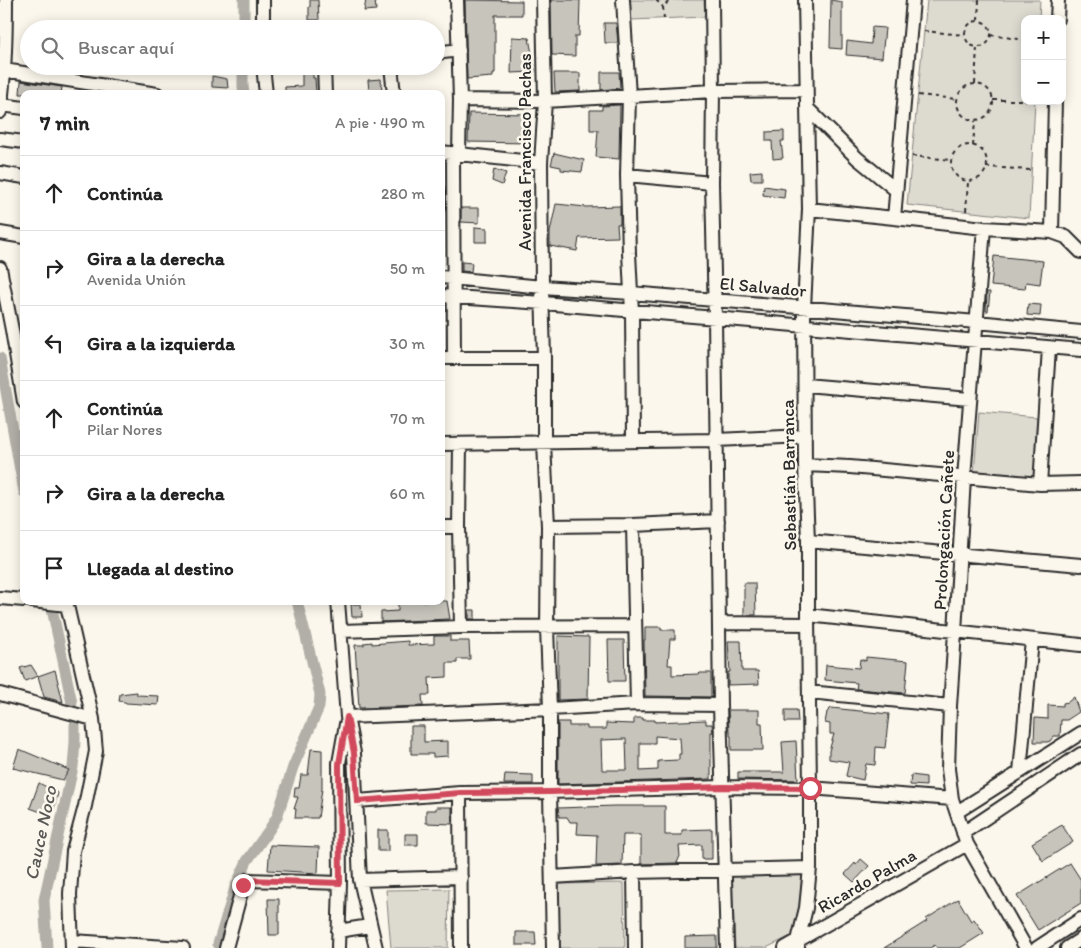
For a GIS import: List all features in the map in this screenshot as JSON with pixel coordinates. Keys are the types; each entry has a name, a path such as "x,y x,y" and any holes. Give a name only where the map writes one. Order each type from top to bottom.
{"street":[{"path":"6,0 4,70 0,109 20,108"},
{"path":"263,0 263,20"},
{"path":"456,0 460,100 451,153 447,278 447,358 544,358"},
{"name":"Avenida Francisco Pachas","path":"543,0 542,287 544,443 548,526 547,628 553,948"},
{"path":"623,0 629,96 627,174 632,312 633,440"},
{"path":"712,0 712,183 720,705 727,948"},
{"name":"Sebastián Barranca","path":"798,944 806,908 810,868 808,541 805,465 804,308 810,209 805,0"},
{"path":"894,218 913,0"},
{"path":"1057,15 1058,0"},
{"path":"445,52 458,50"},
{"path":"4,70 20,73"},
{"path":"36,75 132,90"},
{"path":"264,75 266,90"},
{"path":"324,75 325,90"},
{"path":"392,75 394,90"},
{"path":"460,100 544,101 713,91 806,90"},
{"path":"1052,232 1055,105"},
{"path":"807,108 857,158 896,190"},
{"path":"0,139 20,142"},
{"path":"451,153 541,163"},
{"path":"0,173 20,176"},
{"path":"627,174 712,183"},
{"path":"810,209 984,228 1052,232 1066,237 1080,251"},
{"name":"Prolongación Cañete","path":"984,228 964,478 948,769 952,799 965,838 1026,948"},
{"path":"0,233 20,236"},
{"path":"0,268 20,378"},
{"name":"El Salvador","path":"447,278 1081,332"},
{"name":"El Salvador","path":"447,296 1081,350"},
{"path":"1040,484 1050,348"},
{"path":"805,385 970,400"},
{"path":"445,444 716,440 805,436"},
{"path":"460,444 461,627"},
{"path":"805,465 850,467 1040,484 1081,483"},
{"path":"548,526 718,521"},
{"path":"633,525 636,704"},
{"path":"445,527 459,527"},
{"path":"808,541 1081,565"},
{"path":"0,598 20,600"},
{"path":"67,605 93,719 96,751 86,806 73,851 70,894 72,944 183,948"},
{"path":"338,605 347,717 354,753 360,880 376,948"},
{"path":"720,623 808,620 1081,645"},
{"path":"341,631 461,627 635,626"},
{"path":"1020,772 1032,640"},
{"path":"809,692 950,706"},
{"path":"0,694 93,719"},
{"path":"347,717 636,704 720,705"},
{"path":"338,948 340,883 339,764 347,717"},
{"path":"957,812 1081,733"},
{"name":"Ricardo Palma","path":"785,948 798,944 965,838 1081,754"},
{"path":"357,801 460,793 723,787 810,788 952,799"},
{"path":"460,793 461,948"},
{"path":"552,877 634,872 810,868"},
{"path":"634,872 635,948"},
{"path":"360,880 460,877"},
{"path":"226,948 243,885 248,880 340,883"},
{"path":"1037,948 1081,919"},
{"path":"338,931 370,926"},
{"path":"1067,948 1081,939"}],"path":[{"path":"656,0 663,7 664,19"},
{"path":"663,7 670,0"},
{"path":"978,21 980,0"},
{"path":"974,21 978,21 989,27 991,35 985,46 977,48 970,45 964,35 966,27 974,21"},
{"path":"924,31 964,35"},
{"path":"991,35 1021,39"},
{"path":"975,84 977,48"},
{"path":"975,84 989,90 993,106 989,114 980,120 969,119 960,111 957,99 963,89 975,84"},
{"path":"918,95 957,99"},
{"path":"993,100 1021,100"},
{"path":"973,146 975,120"},
{"path":"973,146 982,151 985,156 985,172 978,179 968,182 962,180 953,172 950,160 952,155 961,147 973,146"},
{"path":"912,156 950,160"},
{"path":"986,167 1032,170"},
{"path":"966,211 968,182"}],"shaded area":[{"path":"630,0 704,0 705,17 631,20"},
{"path":"927,0 1040,0 1039,15 1021,15 1021,105 1035,105 1029,218 907,205"},
{"path":"979,412 1037,417 1034,478 974,473"},
{"path":"802,873 799,915 793,935 766,948 735,948 732,876"},
{"path":"624,883 625,948 554,948 552,884"},
{"path":"449,889 448,948 391,948 386,890"}],"building":[{"path":"310,0 318,0 319,20 309,20"},
{"path":"366,0 375,0 376,10 364,11"},
{"path":"465,0 522,1 522,15 495,15 495,73 493,73 493,77 467,79"},
{"path":"551,0 580,0 579,36 575,36 575,56 552,55"},
{"path":"831,0 842,2 842,49 830,48"},
{"path":"604,23 616,23 618,43 605,43"},
{"path":"872,27 885,28 882,58 846,55 847,41 871,44"},
{"path":"512,37 529,38 535,72 511,73"},
{"path":"601,72 619,72 620,88 601,90"},
{"path":"554,73 580,73 580,91 555,92"},
{"path":"302,75 313,75 316,90 285,90 285,87 302,86"},
{"path":"212,76 227,79 228,88 212,87"},
{"path":"381,79 382,90 369,90 368,80"},
{"path":"21,81 62,87 62,90 20,90"},
{"path":"620,105 619,159 596,157 598,130 590,130 590,110 602,110 602,106"},
{"path":"469,113 529,114 529,143 468,142"},
{"path":"784,131 784,141 781,141 783,158 773,159 772,141 766,141 766,132"},
{"path":"554,153 584,160 582,172 561,170 561,167 551,165"},
{"path":"494,169 506,173 502,185 492,181"},
{"path":"762,171 762,180 751,180 750,172"},
{"path":"764,186 785,189 784,198 763,195"},
{"path":"556,204 586,207 620,206 620,224 617,224 618,237 579,238 577,251 550,246 550,232"},
{"path":"461,208 479,208 479,223 461,222"},
{"path":"475,227 487,228 487,242 475,242"},
{"path":"994,256 1043,261 1040,284 1026,282 1025,289 991,286"},
{"path":"462,262 472,263 471,272 462,271"},
{"path":"987,292 990,292 988,311 986,311"},
{"path":"1028,304 1041,305 1040,316 1027,315"},
{"path":"744,583 755,583 756,615 744,615"},
{"path":"445,601 447,601 450,619 381,622 381,612 398,611 398,605 445,605"},
{"path":"351,605 361,605 362,617 352,617"},
{"path":"469,610 475,610 475,619 469,619"},
{"path":"645,627 661,627 661,630 675,630 675,639 670,639 668,665 672,665 672,675 711,673 711,697 645,696"},
{"path":"434,636 450,636 450,641 469,641 470,659 457,659 457,663 447,663 447,677 429,678 430,695 422,695 423,706 359,708 355,645 364,645 364,643 372,642 372,644 408,641 408,645 434,644"},
{"path":"558,636 589,637 588,699 558,700"},
{"path":"608,640 624,640 625,681 609,681"},
{"path":"728,641 741,641 742,671 758,671 759,684 728,685 728,672 730,672"},
{"path":"866,657 908,661 905,693 856,689 857,683 825,680 826,665 859,668 860,659 866,661"},
{"path":"31,665 38,676 25,681 20,668"},
{"path":"55,670 63,702 44,697 38,676"},
{"path":"137,692 137,695 159,696 158,705 119,701 120,694"},
{"path":"1074,697 1079,712 1067,720 1061,720 1060,736 1054,736 1047,742 1034,742 1035,718 1048,719 1048,705 1063,706 1063,703 1068,702"},
{"path":"831,708 889,714 885,748 876,747 875,765 866,764 863,780 846,776 849,762 829,759 829,751 834,734 830,734 830,724 825,723 827,712"},
{"path":"728,710 759,710 759,723 762,723 763,750 731,750"},
{"path":"785,710 797,710 798,722 785,722"},
{"path":"634,718 643,718 643,720 655,720 655,722 706,720 706,724 712,724 711,779 558,784 558,722 569,722 569,726 587,726 587,729 606,729 606,723 634,724","holes":["655,736 680,738 681,754 679,754 679,760 658,761 658,770 640,771 640,743 655,743","626,739 627,770 602,770 601,740"]},
{"path":"411,726 424,726 424,742 448,741 448,756 433,757 433,754 411,754"},
{"path":"796,741 798,780 738,779 738,772 784,772 782,742"},
{"path":"19,749 69,770 63,780 13,768"},
{"path":"311,749 322,750 322,789 318,818 295,818 296,809 294,809 298,797 294,797 295,788 299,788 301,775 308,775"},
{"path":"505,774 533,775 533,784 504,784"},
{"path":"911,775 926,777 926,786 910,785"},
{"path":"39,783 58,793 52,816 30,808"},
{"path":"665,806 665,835 682,835 682,830 712,829 712,859 702,859 702,845 679,846 680,856 677,863 641,864 641,835 623,835 622,865 596,866 597,835 577,834 578,822 570,822 567,817 559,817 558,808"},
{"path":"436,807 452,807 452,824 426,823 426,810 436,810"},
{"path":"1062,825 1073,842 1043,861 1032,843"},
{"path":"378,830 388,830 388,851 378,851"},
{"path":"405,834 418,834 418,845 405,845"},
{"path":"270,845 319,847 318,873 268,870"},
{"path":"861,859 869,866 854,882 845,874"},
{"path":"1070,863 1081,880 1081,903 1038,930 1017,896"},
{"path":"268,899 279,899 279,935 269,935"},
{"path":"958,899 971,921 974,919 984,933 960,948 937,948 935,945 930,948 884,948 927,921 926,919"},
{"path":"516,932 535,932 536,945 516,945"},
{"path":"717,936 717,948 685,948 685,937"}],"waterway":[{"path":"244,0 244,20"},
{"path":"243,75 244,90"},
{"name":"Cauce Noco","path":"0,358 20,470"},
{"path":"218,944 235,888 247,861 277,817 293,767 319,707 320,694 298,605"},
{"name":"Cauce Noco","path":"52,609 72,703"},
{"name":"Cauce Noco","path":"47,948 44,900 73,767 75,725"}],"route":[{"path":"243,885 248,880 340,883 339,764 347,717 354,753 357,801 460,793 723,787 810,788"}]}
